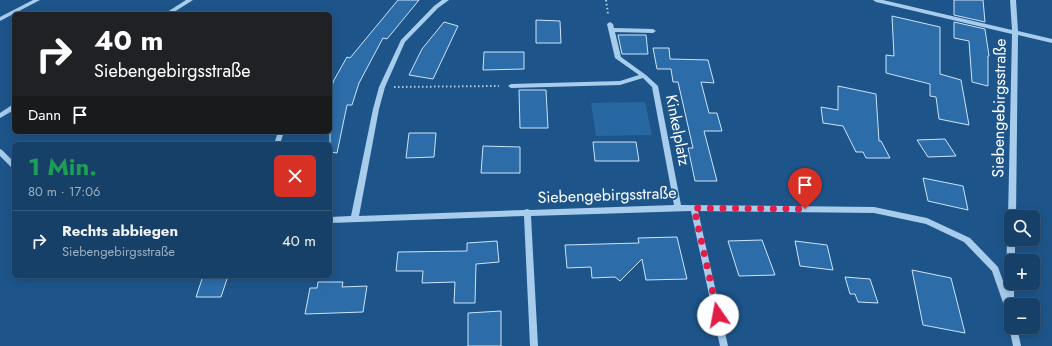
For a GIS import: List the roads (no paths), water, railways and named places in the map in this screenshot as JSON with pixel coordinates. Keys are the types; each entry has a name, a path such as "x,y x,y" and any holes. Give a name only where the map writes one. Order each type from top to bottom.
{"street":[{"path":"14,12 37,0"},
{"path":"170,12 189,0"},
{"path":"354,220 376,109 382,87 404,41 436,7 446,0"},
{"path":"876,0 1015,31 1052,41"},
{"name":"Siebengebirgsstraße","path":"1012,210 1015,31 1013,0"},
{"path":"0,19 12,13"},
{"name":"Kinkelplatz","path":"653,31 610,27 618,58 644,76 655,86 678,208"},
{"path":"511,86 620,83 644,76"},
{"path":"0,116 12,108"},
{"path":"0,152 12,164"},
{"name":"Siebengebirgsstraße","path":"332,220 527,212 678,208 874,210 927,221 967,240 995,269 1005,298"},
{"path":"694,208 724,346"},
{"path":"527,212 534,346"},
{"name":"Siebengebirgsstraße","path":"1010,298 1011,246"},
{"path":"1014,334 1017,346"}]}
